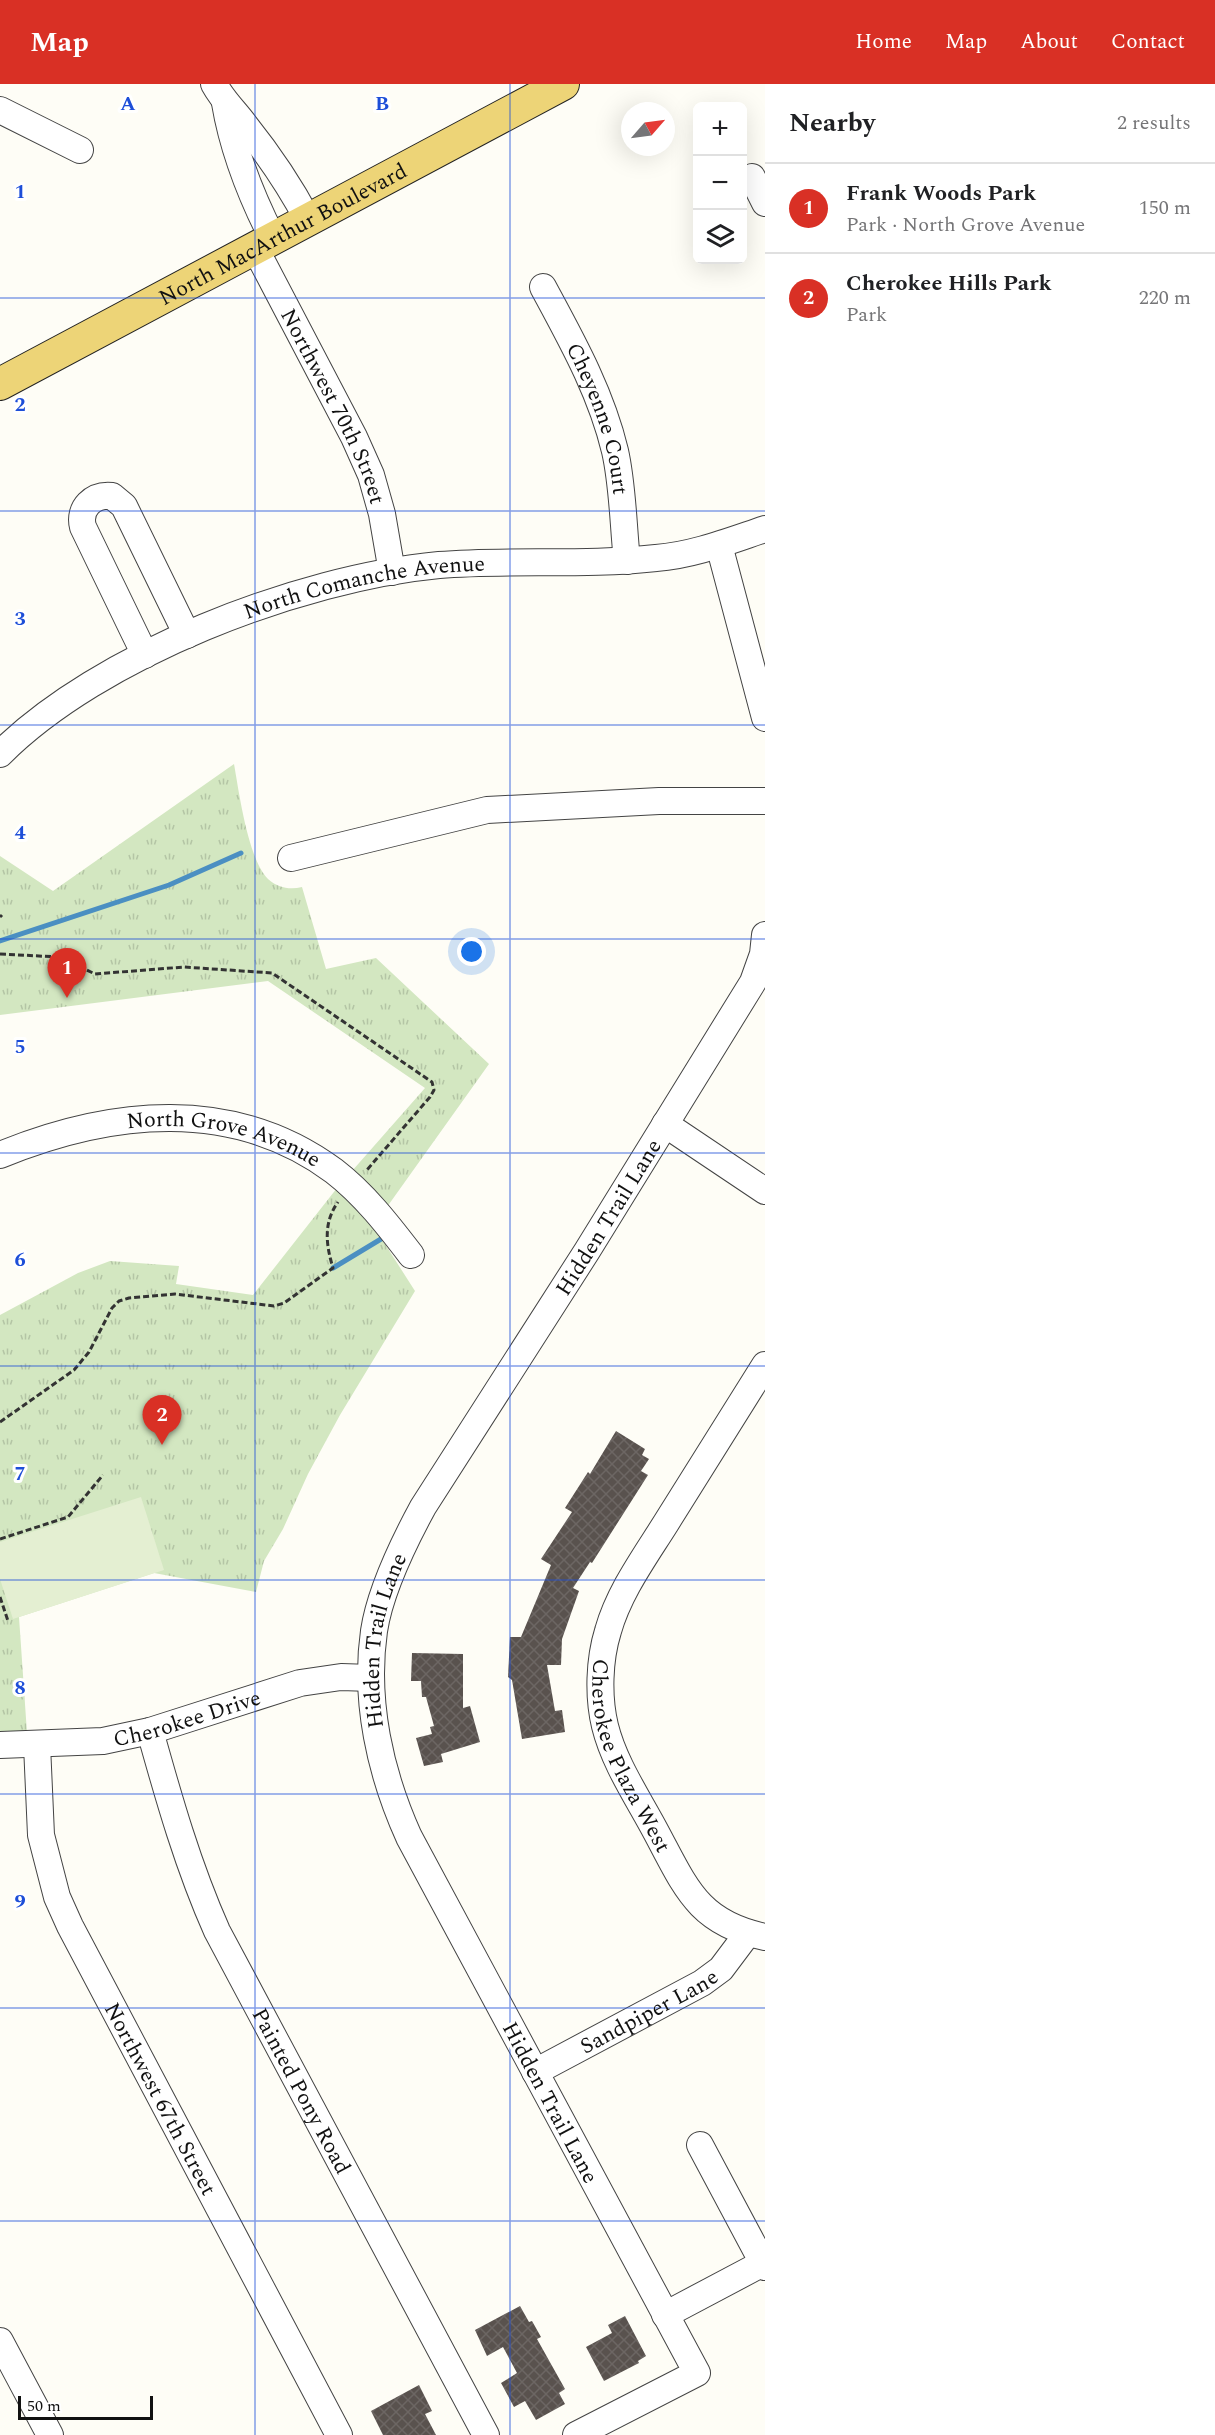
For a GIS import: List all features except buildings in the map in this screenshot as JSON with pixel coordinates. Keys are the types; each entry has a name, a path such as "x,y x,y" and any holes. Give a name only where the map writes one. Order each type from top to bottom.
{"main road":[{"name":"North MacArthur Boulevard","path":"0,384 563,84"}],"street":[{"path":"219,94 244,123 291,187 308,220"},
{"name":"Northwest 70th Street","path":"219,94 252,194 264,243 367,465 382,514 392,572"},
{"path":"0,110 80,150"},
{"path":"752,177 765,203"},
{"name":"Cheyenne Court","path":"543,287 582,359 602,407 615,451 627,561"},
{"path":"145,655 83,527 81,520 83,512 92,500 98,497 112,496 124,506 187,635"},
{"name":"North Comanche Avenue","path":"0,754 34,724 69,699 145,655 227,618 309,591 392,572 438,565 627,561 690,553 765,529"},
{"path":"719,545 765,718"},
{"path":"291,858 487,810 659,801 765,801"},
{"name":"Hidden Trail Lane","path":"576,2435 697,2373 409,1837 398,1812 381,1756 374,1718 371,1678 374,1629 385,1591 410,1530 479,1416 587,1251 753,982 764,954 765,935"},
{"name":"North Grove Avenue","path":"0,1155 27,1143 92,1125 124,1120 180,1117 237,1124 262,1132 313,1157 352,1186 411,1255"},
{"path":"665,1124 765,1191"},
{"name":"Cherokee Plaza West","path":"756,1935 715,1918 701,1906 682,1880 613,1748 602,1706 601,1684 607,1633 625,1588 765,1365"},
{"name":"Cherokee Drive","path":"0,1745 103,1741 150,1731 300,1683 341,1677 371,1678"},
{"name":"Painted Pony Road","path":"150,1731 184,1851 217,1931 486,2435"},
{"name":"Northwest 67th Street","path":"37,1745 41,1835 57,1897 70,1926 339,2435"},
{"name":"Sandpiper Lane","path":"535,2072 702,1983 721,1969 756,1935"},
{"path":"666,2315 764,2264 700,2145"},
{"path":"0,2341 50,2435"}],"path":[{"path":"0,954 59,957 95,974 184,967 272,973 432,1082 434,1089 430,1097 335,1206 327,1225 327,1248 333,1268 284,1303 274,1306 174,1294 151,1294 119,1300 112,1308 83,1361 74,1370 0,1422"},
{"path":"0,1539 68,1517 103,1475"},
{"path":"0,1597 8,1621"}],"green space":[{"path":"234,764 245,824 255,857 272,882 284,888 302,887 326,969 376,958 489,1064 387,1207 352,1171 425,1088 268,981 0,1015 0,856 53,891"},
{"path":"337,1188 376,1230 415,1291 340,1415 308,1474 283,1529 264,1561 256,1592 154,1573 19,1617 27,1733 0,1734 0,1315 78,1273 110,1261 179,1266 176,1284 253,1295"},
{"path":"141,1497 164,1570 13,1619 0,1579 0,1542"}],"waterway":[{"path":"0,941 169,885 241,853"},
{"path":"333,1268 386,1236"}],"place":[{"name":"Frank Woods Park","path":"67,998"},
{"name":"Cherokee Hills Park","path":"162,1445"}]}
